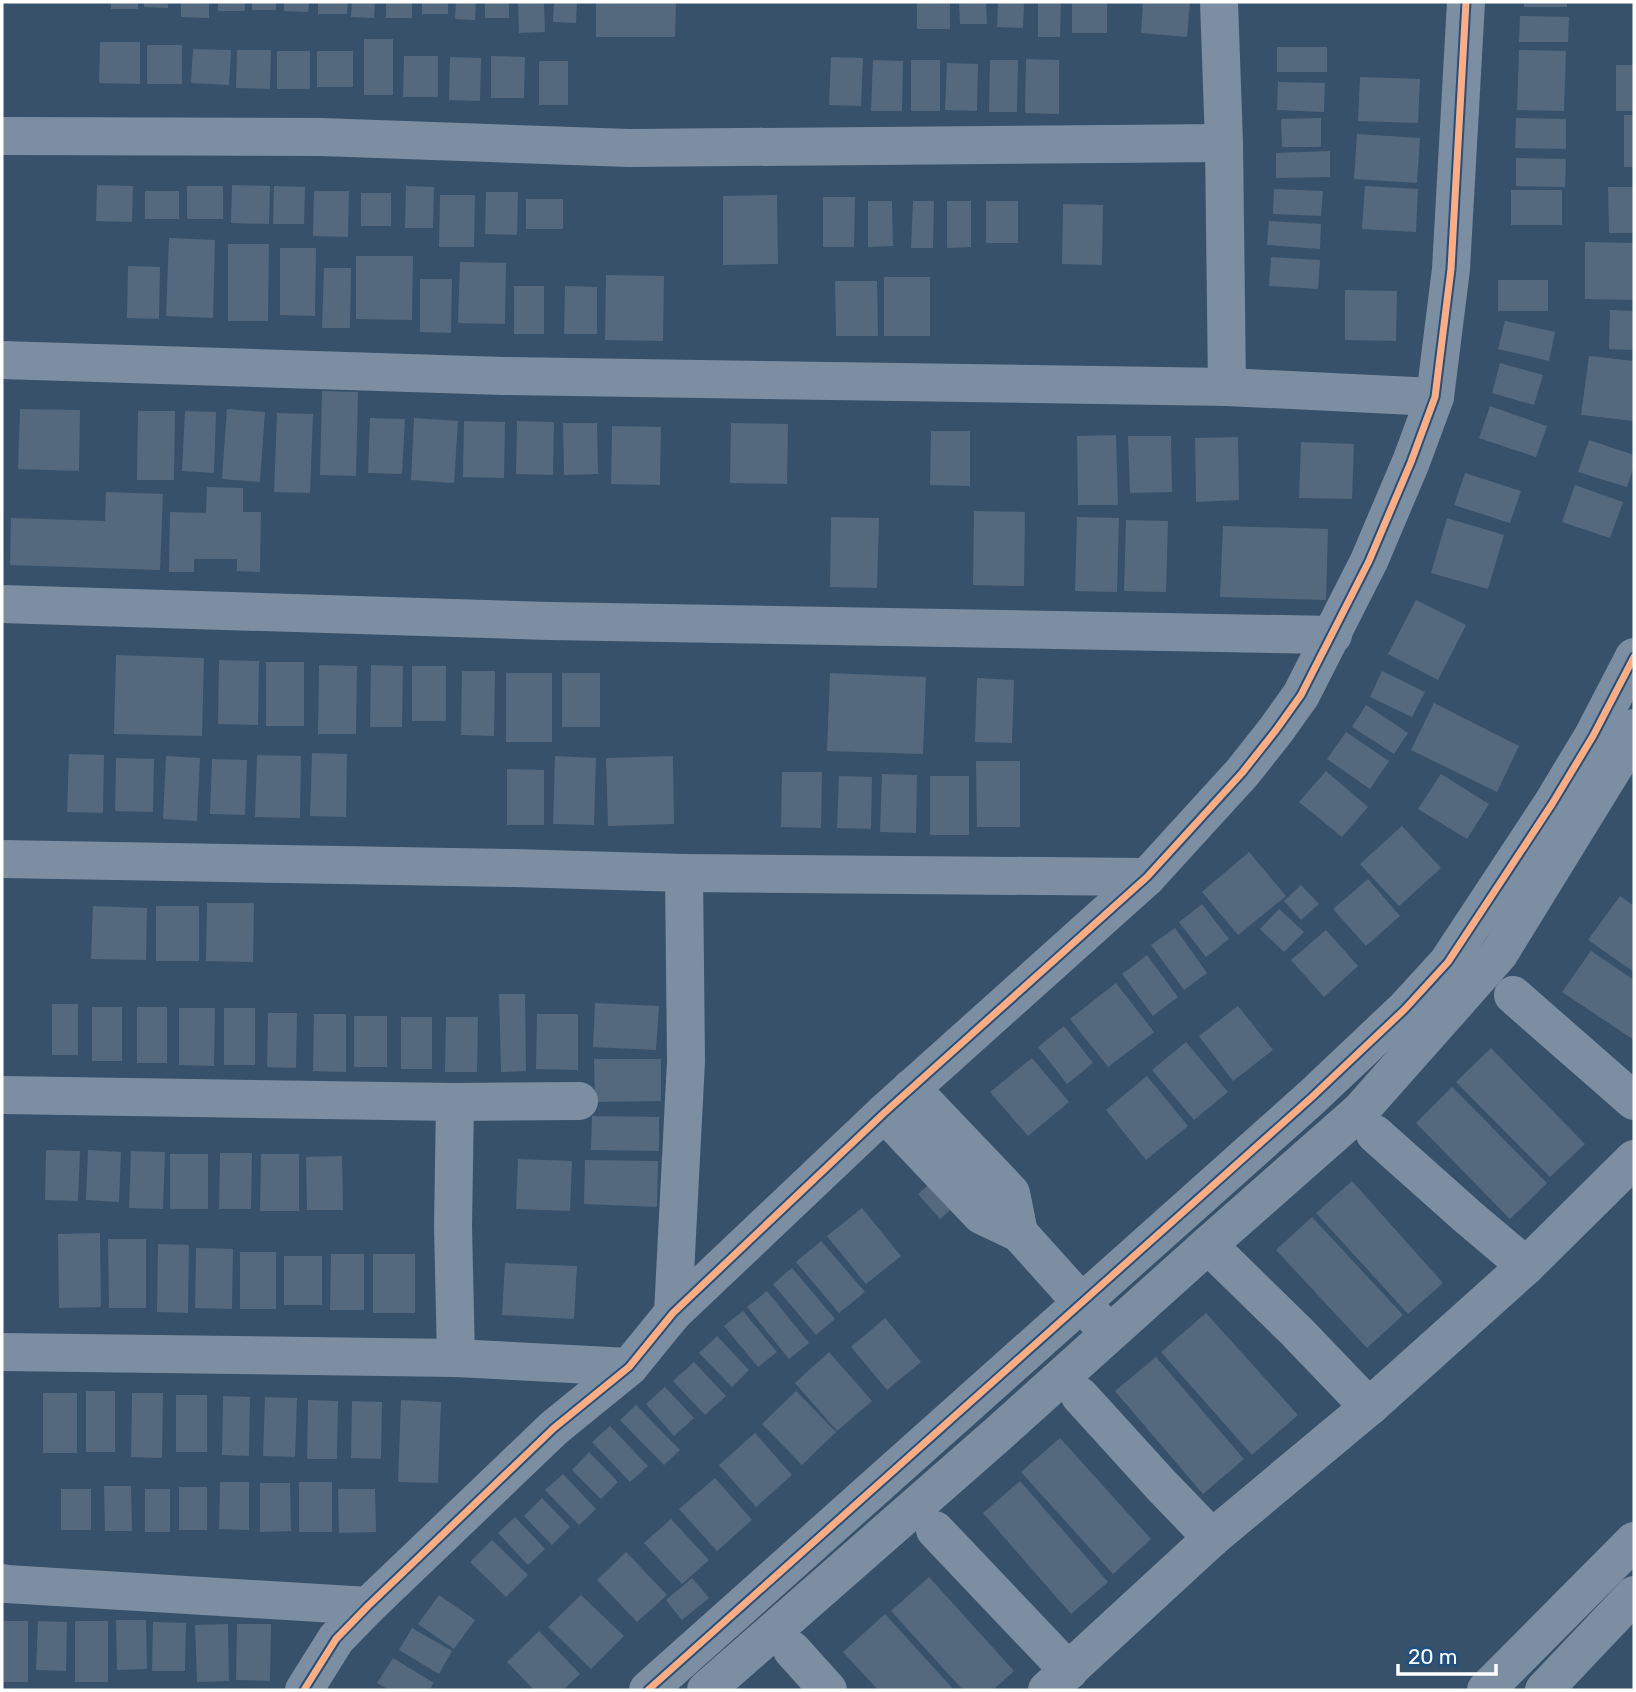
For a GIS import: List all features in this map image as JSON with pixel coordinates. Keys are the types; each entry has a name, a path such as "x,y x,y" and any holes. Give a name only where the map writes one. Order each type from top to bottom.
{"street":[{"path":"1219,2 1227,387"},
{"path":"304,1690 336,1639 368,1606 554,1428 629,1367 673,1313 897,1100 1147,877 1242,773 1301,695 1369,561 1435,397 1451,269 1466,2"},
{"path":"2,136 321,137 629,148 1224,143"},
{"path":"2,360 517,376 1227,387 1435,397"},
{"path":"2,604 564,621 1333,635"},
{"path":"648,1690 1082,1304 1405,1009 1448,962 1552,804 1593,736 1634,657"},
{"path":"706,1690 1360,1111 1499,954 1622,754 1634,728"},
{"path":"2,859 684,873 1147,877"},
{"path":"673,1313 686,1061 684,873"},
{"path":"1513,995 1634,1101"},
{"path":"2,1095 455,1102 579,1101"},
{"path":"897,1100 981,1215 1019,1233 1111,1334"},
{"path":"455,1102 453,1226 456,1358"},
{"path":"1375,1134 1526,1266"},
{"path":"935,1530 1058,1681 1212,1538 1369,1407 1526,1266 1634,1159"},
{"path":"1208,1245 1369,1407"},
{"path":"2,1352 456,1358 629,1367"},
{"path":"1080,1396 1212,1538"},
{"path":"1486,1690 1634,1541"},
{"path":"2,1583 368,1606"},
{"path":"1544,1690 1634,1595"},
{"path":"792,1650 828,1690"}],"building":[{"path":"111,2 138,2 138,9 111,9"},
{"path":"144,2 168,2 168,8 144,7"},
{"path":"181,2 209,2 209,18 181,17"},
{"path":"218,2 245,2 245,11 218,11"},
{"path":"252,2 276,2 276,10 252,10"},
{"path":"284,2 309,2 308,12 284,11"},
{"path":"318,2 348,2 347,14 318,14"},
{"path":"352,2 375,2 374,18 351,17"},
{"path":"386,2 412,2 412,18 386,18"},
{"path":"422,2 448,2 448,14 422,14"},
{"path":"456,2 476,2 475,20 455,19"},
{"path":"485,2 509,2 509,18 485,18"},
{"path":"518,2 544,2 545,32 519,33"},
{"path":"554,2 577,2 576,23 553,22"},
{"path":"596,2 676,2 675,37 596,37"},
{"path":"917,2 950,2 950,29 917,29"},
{"path":"959,2 986,2 987,24 960,24"},
{"path":"998,2 1024,2 1023,28 997,27"},
{"path":"1038,2 1061,2 1060,37 1038,37"},
{"path":"1072,2 1107,2 1107,33 1072,33"},
{"path":"1143,2 1190,2 1187,37 1141,33"},
{"path":"1524,2 1567,2 1567,7 1524,7"},
{"path":"1520,16 1569,17 1568,42 1519,42"},
{"path":"364,39 393,39 393,95 364,95"},
{"path":"100,42 140,42 140,84 99,83"},
{"path":"147,45 182,45 182,84 147,84"},
{"path":"1277,47 1327,47 1327,72 1277,72"},
{"path":"193,49 231,50 229,85 191,83"},
{"path":"237,50 271,50 270,89 236,88"},
{"path":"1519,50 1566,51 1564,111 1517,110"},
{"path":"277,51 310,51 310,89 277,89"},
{"path":"317,51 353,51 353,87 317,87"},
{"path":"404,56 438,56 438,97 403,97"},
{"path":"491,56 525,57 524,98 491,98"},
{"path":"450,57 481,58 480,101 449,100"},
{"path":"831,57 863,58 861,106 829,105"},
{"path":"1026,59 1059,60 1059,114 1025,113"},
{"path":"873,60 903,61 902,111 871,111"},
{"path":"911,60 940,60 940,111 911,111"},
{"path":"990,60 1018,60 1017,112 989,112"},
{"path":"539,61 568,61 568,105 539,105"},
{"path":"947,63 978,64 977,111 945,110"},
{"path":"1616,65 1634,65 1634,111 1616,111"},
{"path":"1360,77 1420,79 1418,123 1358,121"},
{"path":"1278,82 1325,83 1324,112 1277,110"},
{"path":"1624,115 1634,115 1634,167 1624,167"},
{"path":"1321,118 1321,147 1282,147 1281,119"},
{"path":"1516,118 1566,119 1566,149 1515,148"},
{"path":"1357,134 1420,138 1417,183 1354,179"},
{"path":"1330,151 1330,177 1276,178 1276,153"},
{"path":"1516,158 1566,159 1565,187 1516,186"},
{"path":"97,185 133,186 132,222 96,221"},
{"path":"232,185 270,186 269,224 231,223"},
{"path":"187,186 223,186 223,219 187,219"},
{"path":"274,186 305,187 304,224 273,224"},
{"path":"406,186 434,187 433,228 405,228"},
{"path":"1365,186 1418,189 1416,232 1362,229"},
{"path":"1608,187 1634,187 1634,233 1609,233"},
{"path":"1274,189 1323,191 1321,216 1273,214"},
{"path":"1511,190 1562,190 1562,225 1511,225"},
{"path":"145,191 179,191 179,219 145,219"},
{"path":"314,191 349,191 348,237 313,236"},
{"path":"486,192 518,192 517,235 485,234"},
{"path":"361,193 391,193 391,226 361,226"},
{"path":"440,195 475,195 474,247 439,247"},
{"path":"777,195 778,264 723,265 723,196"},
{"path":"823,197 855,197 854,247 823,247"},
{"path":"526,199 563,199 563,229 526,229"},
{"path":"868,201 892,201 893,246 868,247"},
{"path":"913,201 934,201 933,248 911,248"},
{"path":"947,201 971,201 971,247 947,248"},
{"path":"986,201 1018,201 1018,243 986,243"},
{"path":"1063,204 1103,205 1102,265 1062,264"},
{"path":"1269,221 1321,224 1320,249 1267,245"},
{"path":"169,238 215,240 213,318 166,316"},
{"path":"1585,242 1634,243 1634,300 1585,299"},
{"path":"228,244 269,244 268,321 228,321"},
{"path":"280,248 316,248 315,316 280,315"},
{"path":"356,256 413,256 412,320 356,319"},
{"path":"1271,257 1320,260 1318,289 1269,286"},
{"path":"460,262 506,263 505,324 458,323"},
{"path":"128,266 160,267 159,319 127,318"},
{"path":"324,268 351,268 350,328 322,328"},
{"path":"606,275 664,276 663,341 605,340"},
{"path":"884,277 930,277 930,336 884,336"},
{"path":"420,279 452,279 451,333 420,332"},
{"path":"1498,280 1548,280 1548,311 1498,311"},
{"path":"835,281 877,281 878,336 836,336"},
{"path":"514,286 544,286 544,334 514,334"},
{"path":"565,286 597,287 597,334 564,334"},
{"path":"1345,290 1397,291 1396,341 1345,340"},
{"path":"1610,310 1634,311 1634,350 1609,349"},
{"path":"1505,321 1555,332 1549,361 1498,349"},
{"path":"1589,356 1634,361 1634,421 1581,415"},
{"path":"1500,363 1543,375 1534,405 1492,393"},
{"path":"322,391 358,392 356,476 320,475"},
{"path":"1490,406 1547,426 1536,457 1479,438"},
{"path":"20,409 80,410 79,471 18,469"},
{"path":"227,409 265,412 260,482 222,479"},
{"path":"138,411 175,411 174,480 137,480"},
{"path":"185,411 216,412 214,473 182,471"},
{"path":"277,413 313,414 310,493 274,492"},
{"path":"370,418 405,419 402,474 368,473"},
{"path":"414,418 458,421 454,483 411,480"},
{"path":"464,421 505,422 504,478 463,477"},
{"path":"517,421 554,422 553,475 516,474"},
{"path":"563,423 597,423 598,474 564,475"},
{"path":"731,423 788,424 787,484 730,483"},
{"path":"612,426 661,427 660,485 611,484"},
{"path":"931,431 970,431 970,486 930,485"},
{"path":"1116,435 1118,505 1078,505 1077,436"},
{"path":"1128,436 1171,436 1172,492 1130,493"},
{"path":"1238,437 1239,500 1196,502 1195,438"},
{"path":"1589,440 1634,455 1634,466 1627,487 1578,472"},
{"path":"1301,442 1354,444 1352,499 1299,498"},
{"path":"1465,473 1521,491 1510,523 1454,505"},
{"path":"1575,485 1623,502 1610,538 1562,522"},
{"path":"207,487 243,488 243,512 261,512 260,572 237,571 237,559 194,559 194,572 169,572 170,512 206,513"},
{"path":"106,492 163,494 160,570 10,565 11,518 105,521"},
{"path":"974,511 1025,512 1024,586 973,585"},
{"path":"831,517 879,518 877,588 830,587"},
{"path":"1077,517 1119,518 1117,592 1075,591"},
{"path":"1447,518 1504,535 1488,589 1431,573"},
{"path":"1126,520 1168,521 1166,592 1124,591"},
{"path":"1223,526 1328,529 1326,600 1220,597"},
{"path":"1416,600 1466,625 1438,680 1388,654"},
{"path":"116,655 204,658 202,736 114,734"},
{"path":"219,660 259,661 258,725 218,724"},
{"path":"266,662 304,662 304,726 266,726"},
{"path":"319,665 357,666 356,734 318,734"},
{"path":"371,665 403,666 402,727 370,727"},
{"path":"412,666 446,666 446,721 412,721"},
{"path":"462,671 495,671 494,736 461,735"},
{"path":"1382,671 1425,692 1412,717 1370,697"},
{"path":"506,673 552,673 552,742 506,742"},
{"path":"562,673 600,673 600,727 562,727"},
{"path":"830,673 926,677 923,754 827,751"},
{"path":"977,678 1014,680 1012,743 975,742"},
{"path":"1434,703 1519,746 1497,792 1411,750"},
{"path":"1366,705 1408,733 1394,754 1352,727"},
{"path":"1346,732 1389,761 1370,789 1327,759"},
{"path":"312,753 347,754 346,817 310,816"},
{"path":"69,754 104,755 103,813 67,812"},
{"path":"257,755 301,756 300,818 255,817"},
{"path":"166,756 200,758 197,821 163,819"},
{"path":"555,756 596,758 594,825 553,824"},
{"path":"673,756 674,824 608,826 606,758"},
{"path":"116,758 154,759 153,812 115,811"},
{"path":"212,759 247,760 245,815 210,814"},
{"path":"976,761 1020,761 1020,827 977,827"},
{"path":"507,769 544,770 544,825 507,825"},
{"path":"1326,771 1368,807 1342,837 1299,802"},
{"path":"782,772 822,772 821,828 781,827"},
{"path":"882,774 917,775 916,833 880,832"},
{"path":"1441,774 1489,804 1467,839 1418,809"},
{"path":"839,776 872,777 871,829 837,828"},
{"path":"930,776 969,776 969,835 930,835"},
{"path":"1402,826 1441,868 1399,906 1360,864"},
{"path":"1249,852 1286,896 1238,935 1202,892"},
{"path":"1368,879 1400,916 1366,946 1333,909"},
{"path":"1301,885 1319,904 1301,920 1284,901"},
{"path":"1620,896 1634,906 1634,972 1588,940"},
{"path":"207,903 254,903 253,962 206,961"},
{"path":"1202,904 1229,939 1206,957 1179,922"},
{"path":"93,906 147,908 146,960 91,959"},
{"path":"156,906 199,906 199,961 156,961"},
{"path":"1279,909 1304,932 1284,952 1260,929"},
{"path":"1175,928 1207,973 1184,990 1151,945"},
{"path":"1326,930 1358,966 1324,997 1291,960"},
{"path":"1591,951 1634,980 1634,1040 1562,992"},
{"path":"1147,955 1178,997 1153,1016 1122,974"},
{"path":"1116,983 1154,1032 1108,1067 1070,1019"},
{"path":"499,994 525,994 526,1071 501,1072"},
{"path":"595,1003 659,1006 656,1050 593,1047"},
{"path":"52,1004 78,1004 78,1055 52,1055"},
{"path":"1238,1006 1273,1050 1233,1081 1199,1036"},
{"path":"92,1007 122,1007 122,1061 92,1061"},
{"path":"137,1007 167,1007 167,1063 137,1063"},
{"path":"179,1008 215,1008 214,1066 179,1065"},
{"path":"224,1008 255,1008 255,1065 224,1065"},
{"path":"268,1013 297,1013 296,1068 267,1067"},
{"path":"314,1014 346,1014 346,1072 313,1071"},
{"path":"537,1014 578,1014 578,1070 536,1069"},
{"path":"354,1016 387,1016 387,1067 354,1067"},
{"path":"401,1017 432,1017 432,1069 401,1069"},
{"path":"446,1017 478,1017 477,1072 445,1072"},
{"path":"1064,1026 1093,1063 1067,1084 1038,1047"},
{"path":"1186,1042 1228,1092 1194,1120 1152,1070"},
{"path":"1491,1048 1585,1144 1550,1177 1456,1082"},
{"path":"1032,1058 1069,1102 1028,1136 990,1092"},
{"path":"594,1059 661,1059 661,1101 595,1102"},
{"path":"1147,1076 1188,1126 1146,1160 1106,1110"},
{"path":"1452,1087 1547,1183 1510,1219 1416,1123"},
{"path":"592,1116 659,1117 659,1151 591,1150"},
{"path":"46,1150 80,1151 78,1201 45,1200"},
{"path":"88,1150 121,1152 119,1202 86,1200"},
{"path":"131,1151 165,1152 163,1209 129,1208"},
{"path":"220,1153 252,1153 251,1209 219,1209"},
{"path":"170,1154 208,1154 208,1209 170,1209"},
{"path":"261,1154 299,1154 299,1211 260,1211"},
{"path":"342,1156 343,1210 307,1210 306,1157"},
{"path":"518,1159 572,1161 570,1211 516,1209"},
{"path":"585,1160 658,1161 657,1207 584,1204"},
{"path":"939,1175 961,1200 940,1219 918,1194"},
{"path":"1352,1181 1443,1283 1408,1314 1316,1213"},
{"path":"862,1208 901,1256 866,1284 827,1236"},
{"path":"1312,1217 1403,1315 1367,1348 1276,1250"},
{"path":"100,1233 101,1307 59,1308 58,1234"},
{"path":"108,1239 146,1239 146,1308 109,1308"},
{"path":"821,1241 865,1292 839,1313 796,1262"},
{"path":"158,1244 189,1245 188,1313 157,1312"},
{"path":"196,1248 233,1249 232,1309 195,1308"},
{"path":"240,1252 276,1252 276,1309 240,1309"},
{"path":"331,1254 364,1254 364,1310 330,1310"},
{"path":"373,1254 415,1254 415,1313 373,1313"},
{"path":"284,1256 322,1256 322,1305 284,1305"},
{"path":"505,1263 577,1266 574,1319 502,1315"},
{"path":"792,1268 835,1319 816,1335 773,1284"},
{"path":"767,1291 809,1343 789,1359 747,1307"},
{"path":"743,1311 777,1352 758,1367 724,1326"},
{"path":"1206,1313 1298,1415 1252,1455 1161,1352"},
{"path":"885,1318 921,1362 887,1390 851,1347"},
{"path":"717,1336 749,1370 732,1387 699,1353"},
{"path":"829,1352 872,1401 837,1431 795,1383"},
{"path":"1156,1357 1244,1459 1203,1494 1115,1391"},
{"path":"694,1362 726,1396 705,1415 673,1381"},
{"path":"665,1387 694,1418 674,1436 646,1404"},
{"path":"86,1391 115,1391 115,1452 86,1452"},
{"path":"796,1391 836,1432 802,1465 762,1424"},
{"path":"43,1393 77,1393 77,1453 43,1453"},
{"path":"132,1393 163,1393 162,1458 131,1457"},
{"path":"176,1395 207,1395 207,1452 176,1452"},
{"path":"223,1396 250,1397 249,1456 222,1455"},
{"path":"265,1397 297,1398 295,1457 263,1456"},
{"path":"308,1400 338,1401 337,1459 307,1459"},
{"path":"401,1400 441,1402 438,1483 398,1482"},
{"path":"352,1401 382,1402 381,1459 351,1458"},
{"path":"636,1405 680,1450 664,1465 620,1420"},
{"path":"610,1426 648,1466 630,1482 592,1442"},
{"path":"755,1433 792,1475 756,1507 719,1465"},
{"path":"1060,1438 1151,1539 1113,1574 1021,1472"},
{"path":"589,1452 618,1482 601,1499 572,1470"},
{"path":"563,1474 596,1509 579,1525 545,1490"},
{"path":"715,1478 752,1520 717,1551 679,1509"},
{"path":"1020,1481 1108,1582 1071,1614 983,1513"},
{"path":"220,1482 249,1482 249,1530 219,1529"},
{"path":"299,1482 332,1482 332,1532 299,1532"},
{"path":"260,1483 290,1483 291,1531 260,1532"},
{"path":"104,1486 131,1486 132,1531 105,1531"},
{"path":"179,1487 207,1487 207,1530 179,1530"},
{"path":"61,1489 91,1489 91,1530 61,1530"},
{"path":"145,1489 170,1489 170,1532 145,1532"},
{"path":"338,1489 375,1489 376,1532 339,1533"},
{"path":"542,1498 570,1527 552,1545 524,1516"},
{"path":"515,1517 545,1549 528,1565 498,1533"},
{"path":"671,1519 709,1560 682,1584 644,1543"},
{"path":"492,1540 528,1575 506,1597 470,1562"},
{"path":"626,1552 667,1595 637,1622 597,1580"},
{"path":"929,1577 1014,1671 993,1690 963,1690 891,1611"},
{"path":"692,1578 709,1598 682,1620 666,1600"},
{"path":"439,1595 475,1620 454,1649 418,1624"},
{"path":"581,1595 624,1636 591,1669 548,1627"},
{"path":"885,1614 954,1690 878,1690 843,1652"},
{"path":"116,1620 146,1620 147,1669 117,1670"},
{"path":"2,1621 28,1621 28,1682 2,1682"},
{"path":"38,1621 67,1622 66,1671 36,1670"},
{"path":"75,1621 108,1621 108,1682 75,1682"},
{"path":"153,1622 186,1623 185,1671 152,1671"},
{"path":"228,1624 229,1681 197,1682 195,1625"},
{"path":"237,1624 271,1624 270,1681 236,1680"},
{"path":"412,1628 452,1651 439,1674 399,1650"},
{"path":"539,1631 580,1674 563,1690 534,1690 507,1662"},
{"path":"393,1658 434,1683 429,1690 389,1690 377,1683"}],"cycle path":[{"path":"304,1690 336,1639 368,1606 554,1428 629,1367 673,1313 884,1113 1147,877 1242,773 1301,695 1369,561 1435,397 1451,269 1466,2"},
{"path":"648,1690 1312,1097 1405,1009 1448,962 1552,804 1593,736 1634,657"}]}
